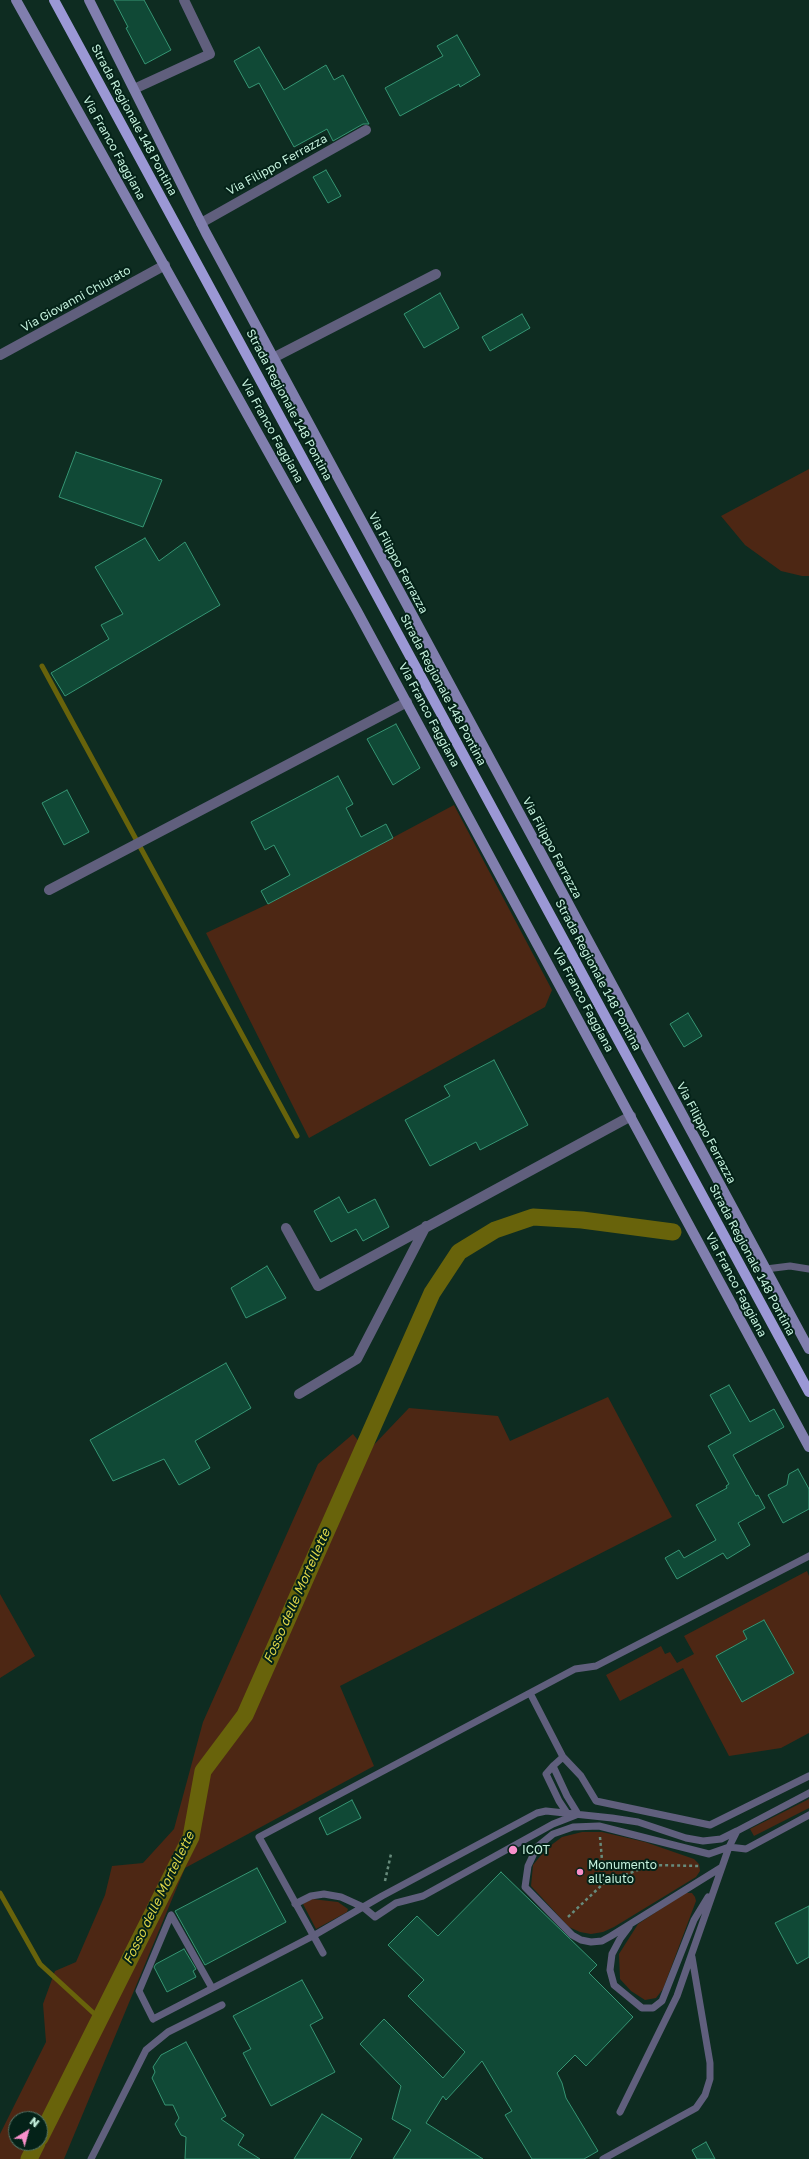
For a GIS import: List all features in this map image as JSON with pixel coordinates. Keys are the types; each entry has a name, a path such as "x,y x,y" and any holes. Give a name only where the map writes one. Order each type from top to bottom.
{"main road":[{"name":"Strada Regionale 148 Pontina","path":"54,0 809,1392"}],"street":[{"name":"Via Franco Faggiana","path":"16,0 165,265 407,702 809,1447"},
{"name":"Via Filippo Ferrazza","path":"89,0 201,222 809,1349"},
{"path":"134,89 210,54 184,0"},
{"name":"Via Filippo Ferrazza","path":"201,222 366,130"},
{"name":"Via Giovanni Chiurato","path":"0,355 165,265"},
{"path":"274,358 436,274"},
{"path":"49,890 407,702"},
{"path":"286,1228 318,1286 631,1116"},
{"path":"299,1394 357,1359 426,1226"}],"lane":[{"path":"766,1269 790,1266 809,1269"},
{"path":"323,1953 259,1837 575,1669 596,1666 809,1556"},
{"path":"530,1693 563,1757 581,1776 596,1801 710,1825 809,1776"},
{"path":"563,1757 546,1774 558,1801 567,1813"},
{"path":"553,1766 567,1796 578,1814"},
{"path":"212,1988 171,1915 139,1992 153,2019 313,1936 382,1896 537,1813 546,1811 638,1822 686,1838 703,1841 721,1839 809,1793"},
{"path":"295,1904 310,1896 324,1894 341,1897 363,1907 375,1917 396,1903 423,1896 553,1824 578,1814"},
{"path":"722,1867 606,1938 591,1942 581,1940 572,1935 525,1887 528,1866 537,1847 554,1834 573,1826 599,1826 709,1854 729,1847 746,1849 809,1815"},
{"path":"620,2112 678,1996 729,1847 737,1831"},
{"path":"634,1921 620,1939 612,1954 610,1970 614,1985 642,2008 653,2008 662,2001 694,1920 715,1887"},
{"path":"603,2159 696,2108 705,2094 710,2079 710,2063 692,1956"},
{"path":"91,2159 146,2050 168,2032 222,2005"}],"path":[{"path":"599,1826 604,1883"},
{"path":"382,1896 391,1854"},
{"path":"561,1924 604,1883 651,1865 722,1867"}],"shaded area":[{"path":"809,469 809,576 802,576 781,571 745,545 721,516"},
{"path":"454,805 552,990 545,1007 309,1138 206,933 268,904"},
{"path":"608,1397 672,1517 340,1686 374,1766 185,1868 64,2159 0,2159 0,2134 8,2118 8,2151 48,2151 48,2111 12,2111 46,2042 43,2004 55,1971 76,1962 105,1895 112,1866 143,1863 174,1829 203,1722 318,1464 353,1434 367,1452 409,1408 498,1416 510,1441"},
{"path":"807,1571 809,1576 809,1733 781,1748 729,1756 683,1668 620,1701 606,1675 661,1646 665,1654 670,1652 677,1663 694,1654 684,1636","holes":["764,1620 794,1673 742,1702 716,1656 747,1639 743,1631"]},
{"path":"0,1594 35,1656 0,1678"},
{"path":"809,1799 809,1808 754,1836 750,1829"},
{"path":"582,1832 602,1832 645,1842 694,1859 699,1864 700,1871 696,1877 614,1927 603,1932 591,1934 580,1932 569,1927 531,1886 533,1865 546,1849 562,1837"},
{"path":"685,1893 692,1893 696,1901 663,1989 656,1998 645,2000 631,1991 620,1979 619,1954 638,1924"},
{"path":"312,1899 338,1902 348,1909 347,1912 316,1929 303,1904"}],"building":[{"path":"114,0 144,0 171,50 145,64 126,28 128,27"},
{"path":"457,35 480,75 460,87 459,84 400,116 385,88 443,56 437,46"},
{"path":"259,47 284,90 326,65 334,80 343,75 369,124 363,124 333,141 327,129 294,147 259,83 249,88 234,61"},
{"path":"326,170 341,196 328,203 313,177"},
{"path":"440,293 459,328 424,348 404,314"},
{"path":"522,314 530,328 490,351 482,337"},
{"path":"76,452 162,480 143,527 59,497"},
{"path":"145,538 159,561 185,542 220,605 65,696 51,673 109,639 101,625 123,614 95,567"},
{"path":"396,724 420,768 393,785 367,739"},
{"path":"338,776 353,804 346,808 361,837 386,824 393,838 268,904 261,891 290,875 274,845 265,850 251,822"},
{"path":"67,790 89,832 64,845 42,803"},
{"path":"688,1013 702,1036 684,1047 670,1024"},
{"path":"494,1060 528,1125 480,1150 476,1142 430,1166 405,1120 450,1096 444,1086"},
{"path":"339,1197 348,1213 375,1199 389,1227 363,1241 356,1229 331,1242 314,1211"},
{"path":"267,1266 286,1298 246,1318 231,1288"},
{"path":"226,1363 251,1408 195,1441 210,1468 179,1485 164,1459 113,1481 90,1440"},
{"path":"729,1385 750,1422 774,1409 784,1427 733,1455 756,1496 758,1495 765,1508 738,1523 750,1545 727,1559 723,1553 677,1579 665,1558 679,1550 684,1558 716,1540 696,1505 727,1488 726,1486 729,1484 708,1446 731,1433 710,1395"},
{"path":"798,1469 809,1489 809,1509 783,1523 768,1495 787,1485 789,1474"},
{"path":"764,1620 794,1673 742,1702 716,1656 747,1639 743,1631"},
{"path":"352,1800 361,1818 327,1835 319,1818"},
{"path":"257,1868 286,1922 205,1965 175,1911"},
{"path":"501,1872 597,1965 589,1973 633,2017 586,2066 575,2055 557,2073 562,2083 566,2098 598,2151 584,2159 532,2159 505,2115 512,2111 482,2061 446,2100 443,2096 426,2123 483,2159 393,2159 411,2130 392,2119 401,2086 360,2044 384,2019 443,2078 465,2052 408,1996 424,1980 388,1945 417,1916 438,1936"},
{"path":"809,1906 809,1957 797,1964 775,1923"},
{"path":"184,1949 196,1969 193,1971 196,1977 167,1992 154,1967 156,1964"},
{"path":"302,1980 323,2018 310,2025 335,2072 271,2106 243,2053 251,2049 233,2016"},
{"path":"186,2042 226,2116 221,2119 244,2135 238,2145 260,2159 185,2159 186,2137 181,2135 175,2124 179,2118 173,2105 165,2105 152,2078 155,2072 153,2067 161,2055"},
{"path":"322,2114 362,2139 350,2159 294,2159"},
{"path":"706,2142 715,2159 697,2159 692,2150"}],"waterway":[{"path":"42,666 297,1136"},
{"name":"Fosso delle Mortellette","path":"48,2122 191,1837 203,1771 245,1715 432,1293 459,1252 495,1230 533,1217 582,1220 673,1232"},
{"path":"0,1893 40,1964 100,2019"},
{"name":"Fosso delle Mortellette","path":"29,2159 33,2151"}],"place":[{"name":"ICOT","path":"513,1850"},
{"name":"Monumento all'aiuto","path":"580,1872"}]}
